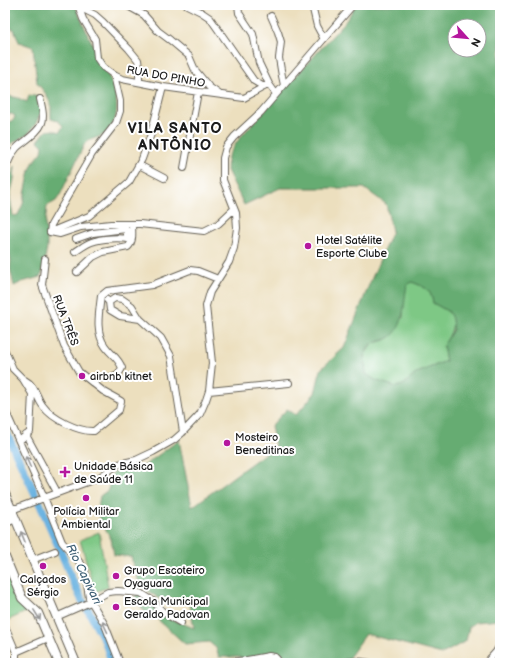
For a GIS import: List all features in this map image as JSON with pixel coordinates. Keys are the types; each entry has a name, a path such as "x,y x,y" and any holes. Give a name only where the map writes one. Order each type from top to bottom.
{"main road":[{"path":"5,494 76,663"},
{"path":"5,523 12,512"},
{"path":"5,557 22,598 38,613 59,663"}],"street":[{"path":"126,5 144,15 158,31 190,56 195,70 209,87 221,95"},
{"path":"187,5 210,18 254,81 266,85 276,94"},
{"path":"238,5 239,13 253,34 259,63 266,85"},
{"path":"312,5 317,26 324,39"},
{"path":"5,516 34,501 98,478 119,464 136,460 168,444 184,432 200,414 209,390 212,363 206,306 210,292 229,262 234,248 237,228 236,213 223,180 223,158 226,147 234,137 261,112 353,5"},
{"path":"79,6 95,15 103,22 138,60 140,67 139,82"},
{"name":"RUA DO PINHO","path":"79,6 83,19 95,39 97,58 103,67 122,79 163,87 244,98 266,85"},
{"path":"270,16 281,42 280,58 284,85"},
{"path":"50,232 51,225 92,154 116,123 120,111 120,101 114,75"},
{"path":"50,232 89,216 129,182 142,159 151,134 163,87"},
{"path":"184,168 198,92"},
{"path":"5,170 15,149 37,132 41,124 44,117 40,99"},
{"path":"139,165 164,178"},
{"path":"50,232 60,234 81,227 111,224 140,224 204,231 218,224 234,209"},
{"path":"129,239 132,224"},
{"path":"76,239 93,233 126,229 130,244 128,247 103,252 93,257 77,272"},
{"path":"76,252 95,241 129,239"},
{"name":"RUA TRÊS","path":"23,379 31,385 43,406 51,414 75,428 88,432 94,432 119,410 121,401 104,391 79,372 64,346 42,285 46,259"},
{"path":"87,378 111,378 118,375 122,368 120,362 104,345 98,331 101,296 107,290 152,285 190,270 198,271 218,279"},
{"path":"101,296 109,302 110,310 120,316 140,319"},
{"path":"109,302 115,298 122,299 132,306 140,319 161,338 171,356 184,432"},
{"path":"5,351 13,369 23,379 32,394 30,432 19,441"},
{"path":"209,390 289,383"},
{"path":"5,410 62,542 82,565 85,571 90,603 105,625 120,663"},
{"path":"26,435 57,492"},
{"path":"32,560 55,551"},
{"path":"56,617 90,603 108,592 118,591 141,593 153,601 171,618 181,623"},
{"path":"5,626 16,652 16,663"},
{"path":"16,652 48,638"},
{"path":"486,663 500,645"},
{"path":"221,663 272,656 277,659 278,663"},
{"path":"342,663 347,661 370,663"}],"green space":[{"path":"12,5 75,5 112,83 116,103 114,122 110,128 105,134 85,143 60,195 56,201 47,206 45,225 47,233 47,248 42,274 40,277 14,286 10,268 11,261 5,237 5,197 8,181 15,166 10,197 13,216 18,215 23,204 30,170 33,163 42,152 43,146 38,141 46,131 53,130 60,132 63,126 58,121 51,119 51,105 46,94 37,83 33,47 19,42 14,29 5,28 5,12"},
{"path":"356,5 500,5 500,620 476,622 469,627 466,641 442,654 366,634 345,663 243,663 240,657 219,657 216,648 209,642 185,644 156,618 147,615 135,598 136,594 141,595 173,620 194,628 189,599 158,598 140,585 131,557 114,555 111,539 97,513 100,496 108,490 110,476 114,472 124,467 142,467 179,440 192,507 275,446 271,426 287,409 296,415 315,393 321,369 344,348 392,231 386,204 364,188 280,188 244,205 227,170 228,156 245,132 345,22","holes":["412,282 427,289 431,295 433,303 449,312 452,319 453,330 443,346 446,361 417,373 403,385 396,387 375,380 366,374 364,356 371,345 389,338 398,328 403,314 407,285"]},
{"path":"5,95 27,102 29,95 40,97 43,99 44,106 35,125 29,133 8,146 5,150 5,145 10,140 5,135 5,125 14,119 15,116 12,114 5,114"},
{"path":"412,282 427,289 431,295 433,303 451,315 453,324 450,334 443,346 446,361 417,373 403,385 396,388 375,380 366,374 364,356 372,344 389,338 403,318 404,296 407,285"},
{"path":"99,532 108,587 95,592 80,540"},
{"path":"5,570 19,603 28,611 6,621 5,618"}],"waterway":[{"name":"Rio Capivari","path":"5,430 40,504 72,579 105,641 112,663"}],"place":[{"name":"Hotel Satélite Esporte Clube","path":"308,246"},
{"name":"airbnb kitnet","path":"82,376"},
{"name":"Mosteiro Beneditinas","path":"227,443"},
{"name":"Unidade Básica de Saúde 11","path":"65,472"},
{"name":"Polícia Militar Ambiental","path":"86,498"},
{"name":"Calçados Sérgio","path":"43,566"},
{"name":"Grupo Escoteiro Oyaguara","path":"116,576"},
{"name":"Escola Municipal Geraldo Padovan","path":"116,607"}],"district":[{"name":"VILA SANTO ANTÔNIO","path":"175,136"}]}
